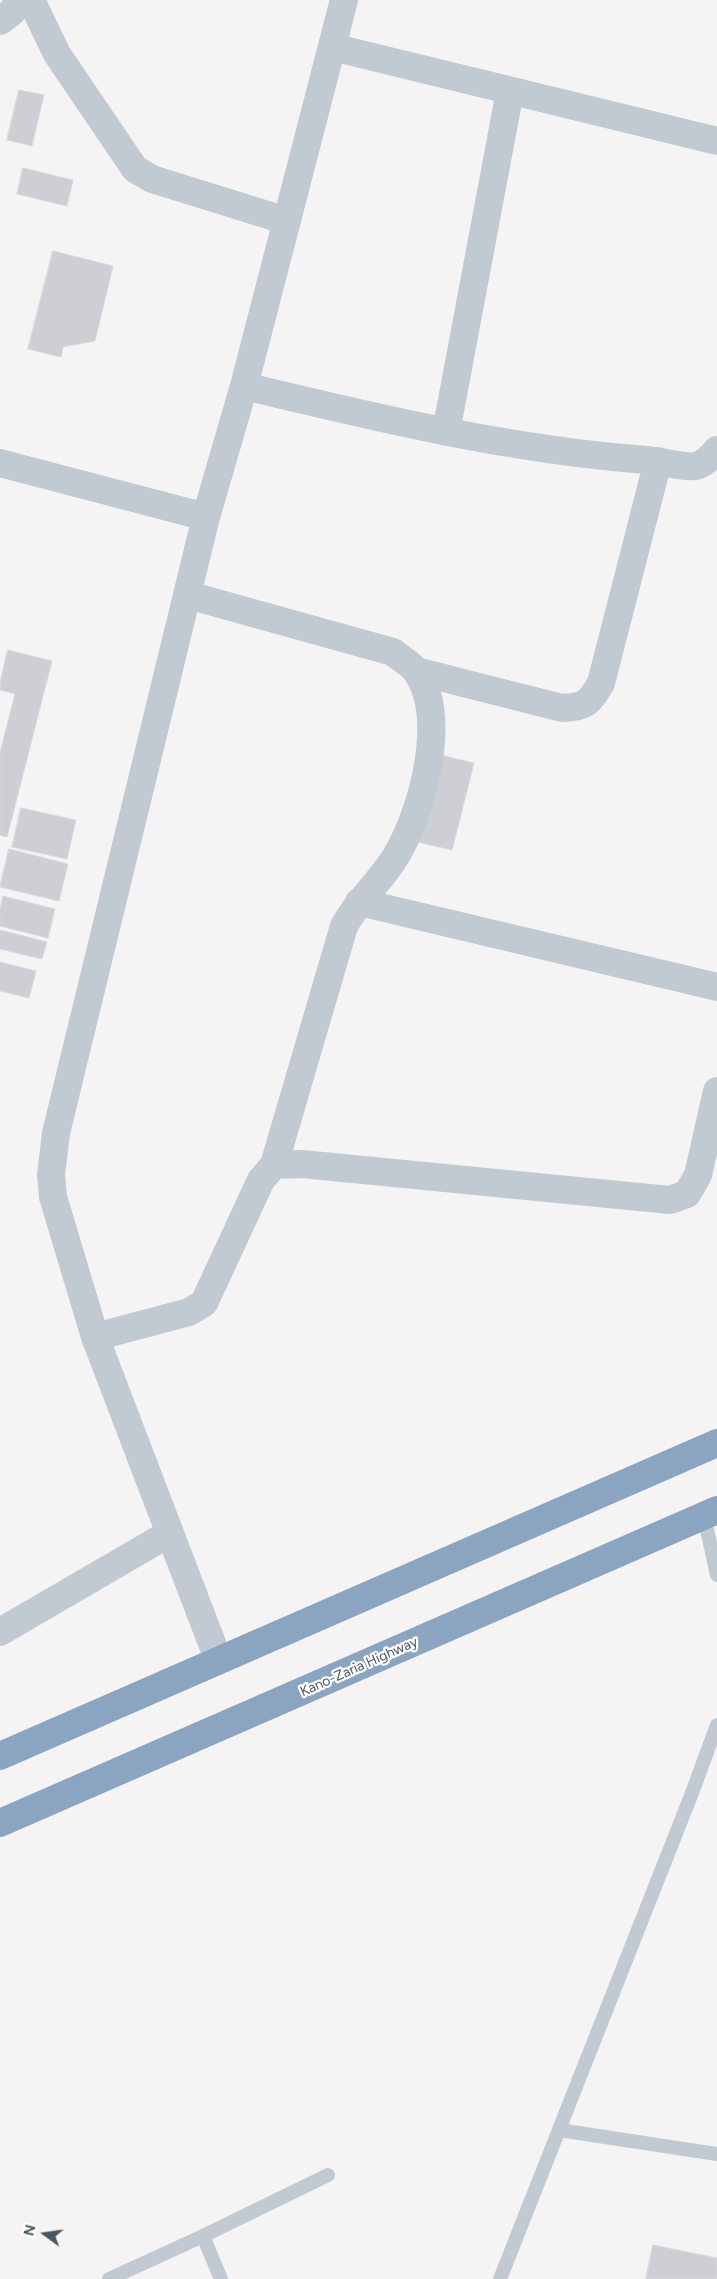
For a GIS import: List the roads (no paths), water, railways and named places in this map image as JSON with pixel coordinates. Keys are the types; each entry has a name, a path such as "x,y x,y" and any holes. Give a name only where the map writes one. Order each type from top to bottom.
{"highway":[{"path":"0,1756 218,1659 717,1443"},
{"name":"Kano-Zaria Highway","path":"0,1823 711,1513"}],"street":[{"path":"0,21 12,12 20,0"},
{"path":"31,0 58,54 136,169 152,179 287,221"},
{"path":"218,1659 95,1337 53,1196 51,1175 56,1133 206,517 244,386 344,0"},
{"path":"332,47 717,141"},
{"path":"446,432 510,91"},
{"path":"244,386 408,425 607,457 695,466 710,458 717,450"},
{"path":"188,595 393,652 416,671 562,708 576,707 589,702 601,683 658,461"},
{"path":"0,463 206,517"},
{"path":"95,1337 189,1312 204,1303 261,1180 274,1165 344,926 359,902 395,858 408,836 424,790 432,727 428,697 416,671"},
{"path":"359,902 717,987"},
{"path":"274,1165 302,1164 670,1200 687,1194 698,1175 717,1091"},
{"path":"0,1632 170,1533"}],"lane":[{"path":"711,1513 717,1575"},
{"path":"500,2279 692,1793 717,1725"},
{"path":"559,2130 717,2154"},
{"path":"109,2279 328,2175"},
{"path":"203,2236 221,2279"}]}
